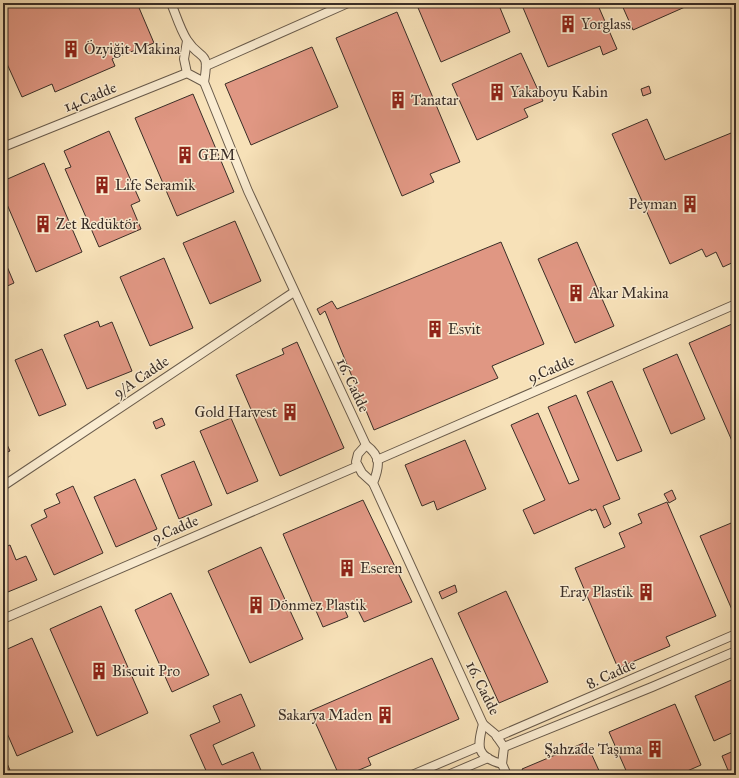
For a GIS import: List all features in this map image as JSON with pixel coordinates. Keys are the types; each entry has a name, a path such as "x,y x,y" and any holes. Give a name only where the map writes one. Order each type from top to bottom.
{"street":[{"path":"170,3 187,41 204,57 206,66 348,3"},
{"path":"187,41 184,59 187,73 204,82"},
{"name":"16. Cadde","path":"206,66 204,82 248,191 366,444 375,452 377,460"},
{"name":"14.Cadde","path":"3,147 187,73"},
{"name":"9/A Cadde","path":"3,486 294,292"},
{"name":"9.Cadde","path":"377,460 736,304"},
{"path":"358,466 356,462 358,454 366,444"},
{"path":"373,483 379,468 377,460"},
{"name":"16. Cadde","path":"358,466 362,473 373,483 483,724 498,737 504,747"},
{"name":"9.Cadde","path":"3,619 358,466"},
{"name":"8. Cadde","path":"498,737 736,634"},
{"name":"8. Cadde","path":"504,747 652,688 736,651"},
{"path":"483,724 478,747 481,752 491,761 502,764"},
{"path":"412,775 478,747"},
{"path":"504,747 502,764 507,775"},
{"path":"448,775 488,758"}],"building":[{"name":"Özyiğit Makina","path":"3,3 137,3 154,43 112,59 115,66 55,92 52,84 22,97 3,55"},
{"path":"416,3 498,3 510,32 441,62"},
{"name":"Yorglass","path":"521,3 597,3 617,49 603,55 600,46 548,67"},
{"path":"621,3 694,3 633,30"},
{"name":"Tanatar","path":"397,12 460,162 430,174 434,182 402,196 336,38"},
{"path":"312,47 338,107 251,145 225,84"},
{"name":"Yakaboyu Kabin","path":"521,53 543,101 524,109 528,117 477,140 452,84"},
{"path":"649,86 651,93 643,96 641,89"},
{"name":"GEM","path":"193,94 234,192 177,216 135,118"},
{"name":"Peyman","path":"647,119 665,160 736,131 736,261 723,267 716,252 706,257 702,249 670,264 612,134"},
{"name":"Life Seramik","path":"109,131 140,201 131,205 141,229 99,247 65,169 71,167 64,151"},
{"name":"Zet Redüktör","path":"44,163 82,252 36,272 3,195 3,181"},
{"path":"235,221 261,281 210,304 183,243"},
{"name":"Esvit","path":"501,242 544,344 492,366 498,378 374,430 325,311 320,315 317,309 332,301 337,309"},
{"name":"Akar Makina","path":"577,242 614,326 575,343 538,259"},
{"path":"3,257 14,283 3,288"},
{"path":"164,258 193,328 150,346 120,277"},
{"path":"98,321 100,327 112,322 132,371 87,389 64,335"},
{"path":"732,324 736,334 736,450 689,343"},
{"name":"Gold Harvest","path":"297,342 344,448 280,476 236,375 284,354 282,349"},
{"path":"42,349 66,405 39,416 15,360"},
{"path":"677,354 705,419 671,434 643,369"},
{"path":"612,381 642,451 617,461 587,392"},
{"path":"576,395 620,499 603,506 611,524 604,528 596,509 591,511 591,509 534,534 523,510 545,500 511,425 538,413 569,484 579,480 548,407"},
{"path":"162,418 165,425 156,429 153,422"},
{"path":"231,418 258,481 227,494 200,431"},
{"path":"3,436 10,451 3,454"},
{"path":"465,440 486,489 437,510 434,501 422,506 405,465"},
{"path":"194,461 212,505 179,519 161,475"},
{"path":"135,479 157,529 116,547 94,497"},
{"path":"73,486 103,553 54,575 31,525 47,517 44,510 60,503 56,494"},
{"path":"672,490 676,499 669,503 664,494"},
{"name":"Eseren","path":"363,500 412,602 364,622 355,604 344,608 348,617 323,627 283,534"},
{"name":"Eray Plastik","path":"667,502 716,616 666,637 670,646 618,668 575,568 625,547 619,533 642,523 638,514"},
{"path":"736,521 736,619 700,536"},
{"path":"10,545 16,560 26,556 37,580 3,594 3,548"},
{"name":"Dönmez Plastik","path":"261,547 303,639 250,663 208,571"},
{"path":"455,585 457,592 442,599 439,592"},
{"name":"Eray Plastik","path":"506,591 548,682 499,703 458,613"},
{"path":"171,593 209,675 172,692 135,610"},
{"name":"Biscuit Pro","path":"101,606 148,713 97,736 50,629"},
{"path":"32,638 73,732 17,756 3,724 3,651"},
{"name":"Sakarya Maden","path":"432,658 459,719 368,758 371,765 347,775 339,775 310,711"},
{"path":"736,678 736,731 714,741 695,696"},
{"path":"241,694 255,726 213,745 222,765 253,752 263,775 208,775 190,735 220,722 213,706"},
{"name":"Şahzade Taşıma","path":"675,704 701,765 678,775 628,775 609,732"},
{"path":"586,742 601,775 525,775 522,769"},
{"path":"736,750 736,775 730,775 722,756"},
{"path":"3,754 12,775 3,775"}],"place":[{"name":"Yorglass","path":"568,24"},
{"name":"Özyiğit Makina","path":"71,49"},
{"name":"Yakaboyu Kabin","path":"497,92"},
{"name":"Tanatar","path":"398,100"},
{"name":"GEM","path":"185,155"},
{"name":"Life Seramik","path":"102,185"},
{"name":"Peyman","path":"690,204"},
{"name":"Zet Redüktör","path":"43,224"},
{"name":"Akar Makina","path":"576,293"},
{"name":"Esvit","path":"435,329"},
{"name":"Gold Harvest","path":"290,412"},
{"name":"Eseren","path":"347,568"},
{"name":"Eray Plastik","path":"646,592"},
{"name":"Dönmez Plastik","path":"256,605"},
{"name":"Biscuit Pro","path":"99,671"},
{"name":"Sakarya Maden","path":"385,715"},
{"name":"Şahzade Taşıma","path":"655,749"}]}
